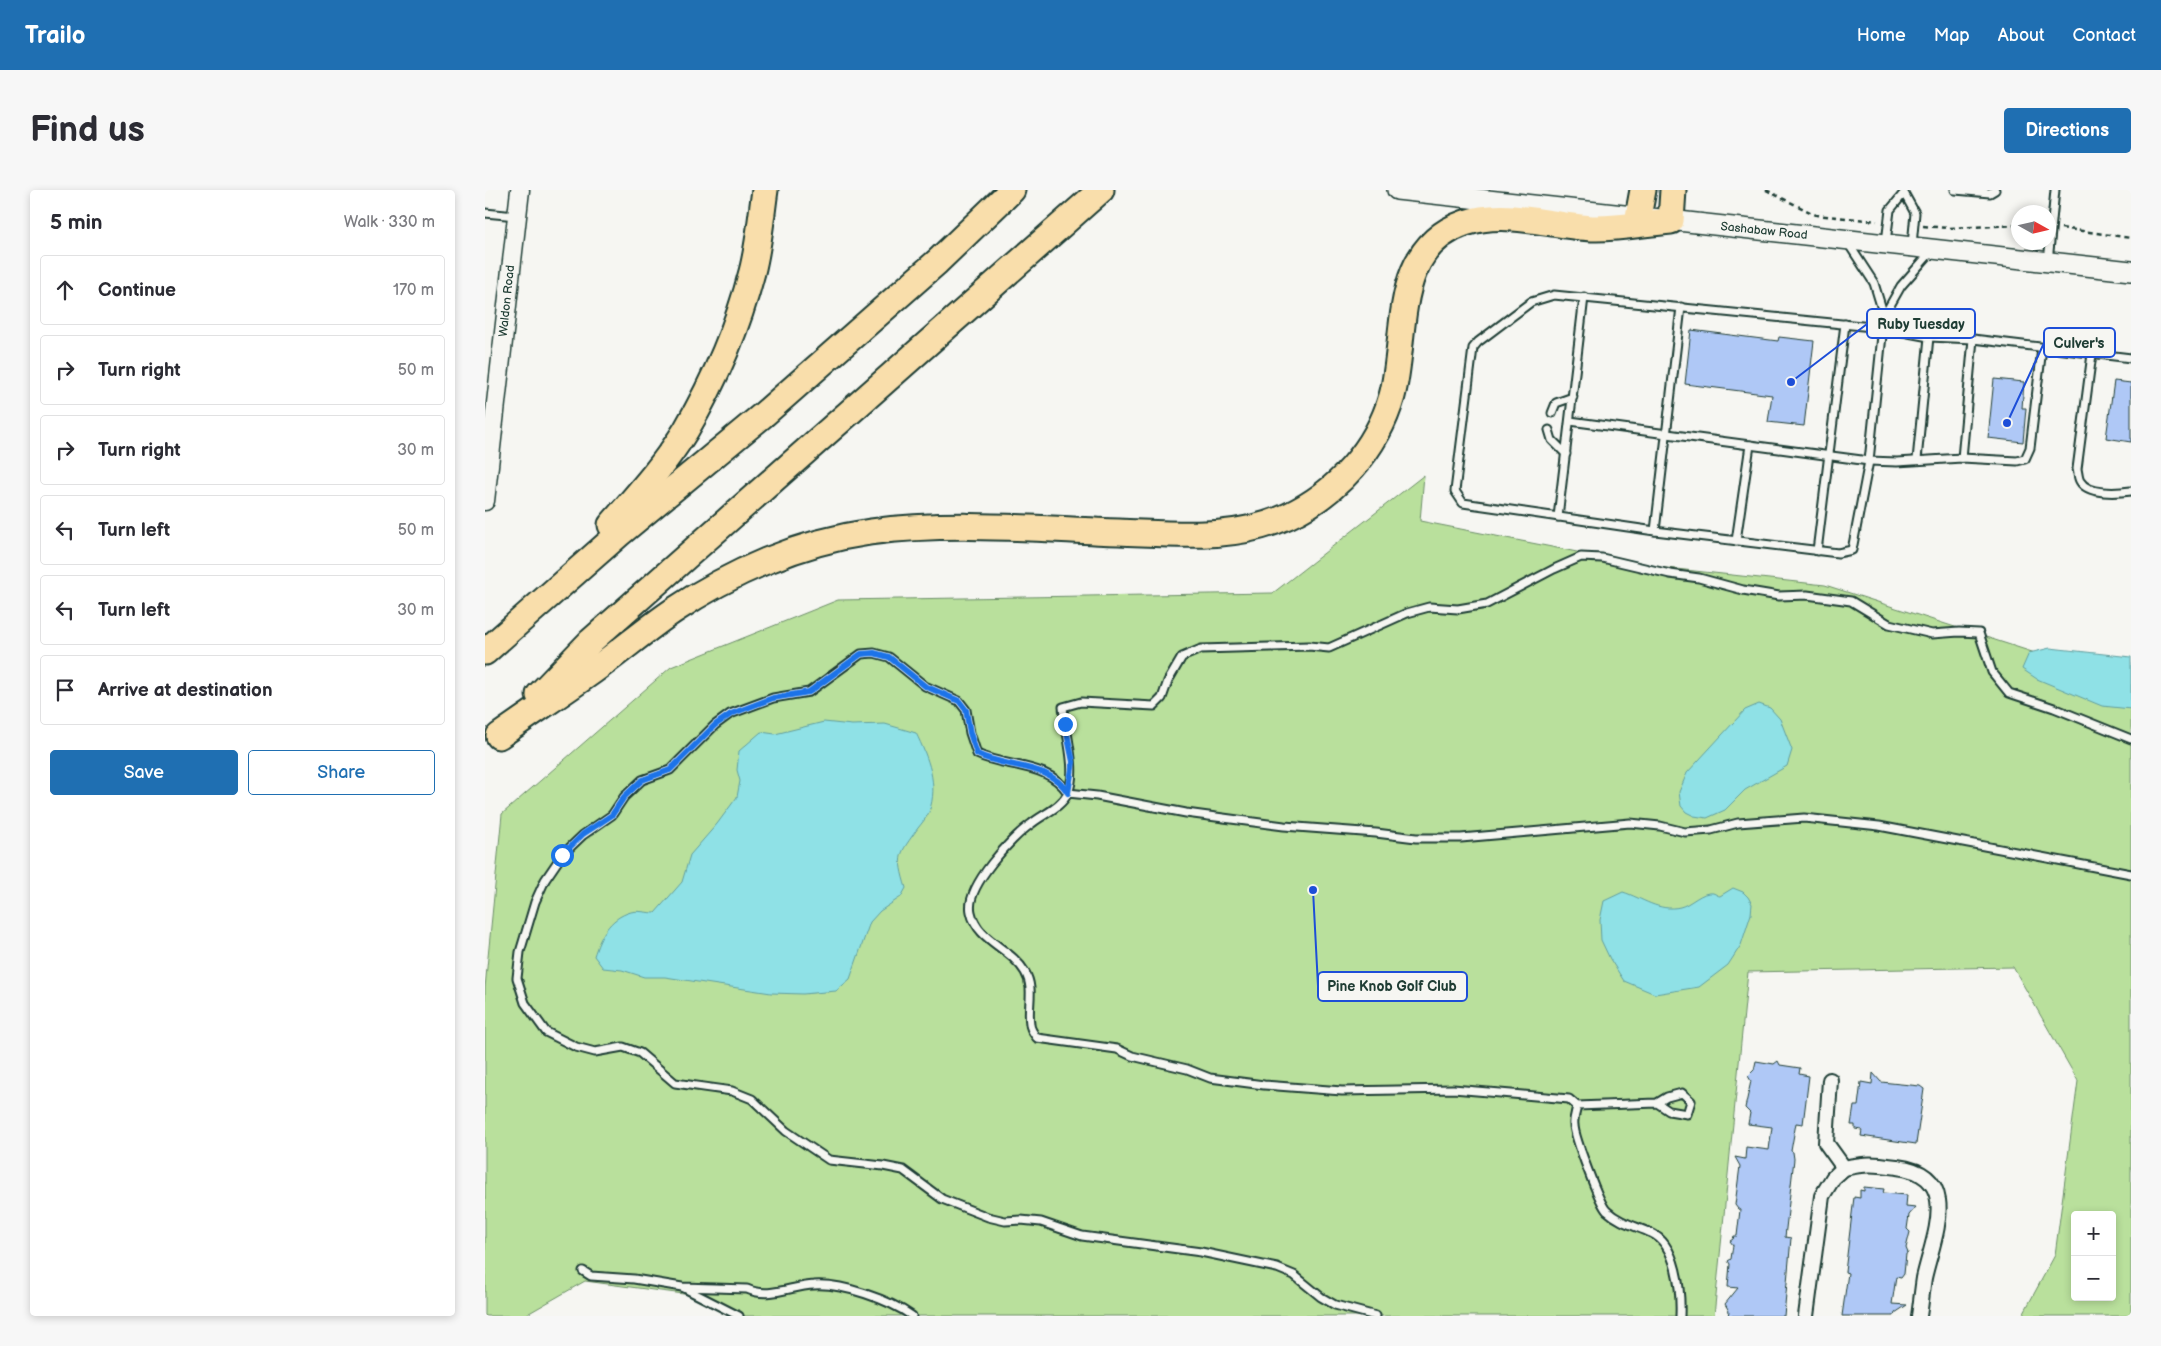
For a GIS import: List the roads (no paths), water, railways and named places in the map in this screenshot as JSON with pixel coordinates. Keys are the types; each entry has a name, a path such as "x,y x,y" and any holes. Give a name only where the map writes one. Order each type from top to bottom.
{"highway":[{"path":"490,648 607,529 651,480 685,430 720,362 741,308 755,255 765,190"},
{"path":"490,648 619,534 763,415 937,262 1012,190"},
{"path":"492,742 591,641 1101,190"},
{"path":"1638,217 1643,190"},
{"path":"492,742 593,671 673,611 721,583 796,550 838,538 906,529 962,527 1206,534 1251,529 1283,519 1316,501 1338,483 1351,470 1373,439 1392,394 1409,282 1420,258 1439,238 1453,228 1468,222 1495,218 1595,228 1671,221 1673,190"}],"main road":[{"name":"Sashabaw Road","path":"1399,190 2131,271"}],"street":[{"name":"Waldon Road","path":"485,501 519,190"},
{"path":"1830,1080 1827,1143 1844,1168"},
{"path":"1806,1316 1822,1196 1833,1178 1844,1168 1866,1163 1908,1168 1925,1177 1935,1189 1940,1216 1924,1279 1919,1316"}],"lane":[{"path":"1955,190 1990,193 1995,190"},
{"path":"2047,262 2055,190"},
{"path":"1885,245 1890,210 1904,192 1915,213 1911,248"},
{"path":"485,213 517,216"},
{"path":"1847,241 1874,283 1884,316"},
{"path":"1932,250 1901,286 1884,316 1882,328 1869,461 1852,550 1838,553 1817,551 1655,531 1463,503 1455,491 1473,348 1478,342 1531,302 1554,295 1882,328 1929,337 1973,339 2131,358"},
{"path":"1558,516 1584,297"},
{"path":"1655,531 1681,307"},
{"path":"1817,551 1845,324"},
{"path":"1917,460 1929,337"},
{"path":"1962,458 1973,339"},
{"path":"1570,422 1869,461 1962,458 2017,461 2025,459 2030,448 2042,348"},
{"path":"2092,354 2077,469 2080,482 2089,488 2103,492 2131,491"},
{"path":"1552,413 1556,403 1573,397"},
{"path":"1549,430 1553,440 1566,454"},
{"path":"1737,541 1750,445"},
{"path":"1657,1104 1667,1097 1682,1093 1691,1101 1687,1114 1669,1111 1657,1104 1577,1106 1569,1099 1453,1089 1342,1091 1264,1085 1210,1078 1187,1069 1133,1056 1117,1049 1037,1038 1030,1026 1031,994 1026,974 1016,958 985,936 977,927 970,910 977,884 998,854 1031,823 1050,813 1068,793 1073,762 1063,707 1081,702 1154,706 1162,698 1168,681 1182,657 1201,649 1309,646 1329,648 1407,612 1429,606 1457,609 1487,604 1554,569 1581,558 1602,558 1670,574 1699,578 1743,590 1779,596 1807,596 1851,601 1889,624 1910,630 1932,634 1959,632 1979,634 1992,672 2009,693 2054,708 2131,739"},
{"path":"1068,793 1063,785 1033,769 990,760 977,754 970,733 966,710 959,701 925,686 889,657 874,653 861,654 809,692 773,698 731,714 715,725 670,770 642,780 624,797 612,815 583,834 562,855 545,880 535,902 520,952 517,978 525,1004 546,1032 577,1048 595,1052 623,1047 640,1053 675,1083 732,1091 752,1099 786,1131 829,1160 903,1170 942,1199 988,1217 1005,1221 1041,1222 1082,1236 1201,1252 1277,1268 1294,1275 1335,1306 1376,1316"},
{"path":"1068,793 1097,796 1186,813 1284,826 1416,838 1470,838 1630,823 1660,826 1685,832 1711,830 1738,823 1804,818 1879,826 2131,874"},
{"path":"1577,1106 1574,1125 1581,1153 1605,1210 1626,1224 1654,1234 1666,1244 1675,1266 1681,1300 1679,1316"},
{"path":"583,1271 591,1276 634,1278 682,1287 747,1289 755,1293 774,1293 798,1286 816,1284 858,1292 897,1306 912,1316"},
{"path":"682,1287 739,1316"}],"water":[{"path":"2050,648 2131,657 2131,709 2102,706 2037,679 2022,669 2029,653"},
{"path":"1759,704 1770,708 1780,719 1792,750 1787,766 1745,790 1725,810 1707,818 1694,816 1686,812 1681,806 1679,792 1687,773 1745,710"},
{"path":"824,722 852,725 885,724 916,733 931,771 933,791 929,812 903,850 901,856 900,862 906,888 901,897 880,911 870,922 850,979 836,991 803,994 771,993 665,977 644,977 622,970 603,968 594,956 606,929 617,919 631,912 655,913 682,882 690,855 737,797 740,781 737,770 739,751 761,732 775,734"},
{"path":"1733,888 1743,892 1752,904 1751,914 1741,945 1728,965 1699,987 1655,994 1624,981 1601,940 1600,920 1604,901 1623,892 1651,904 1672,908 1684,906 1709,893 1720,896"}],"place":[{"name":"Ruby Tuesday","path":"1791,382"},
{"name":"Culver's","path":"2007,423"},
{"name":"Pine Knob Golf Club","path":"1313,890"}]}
